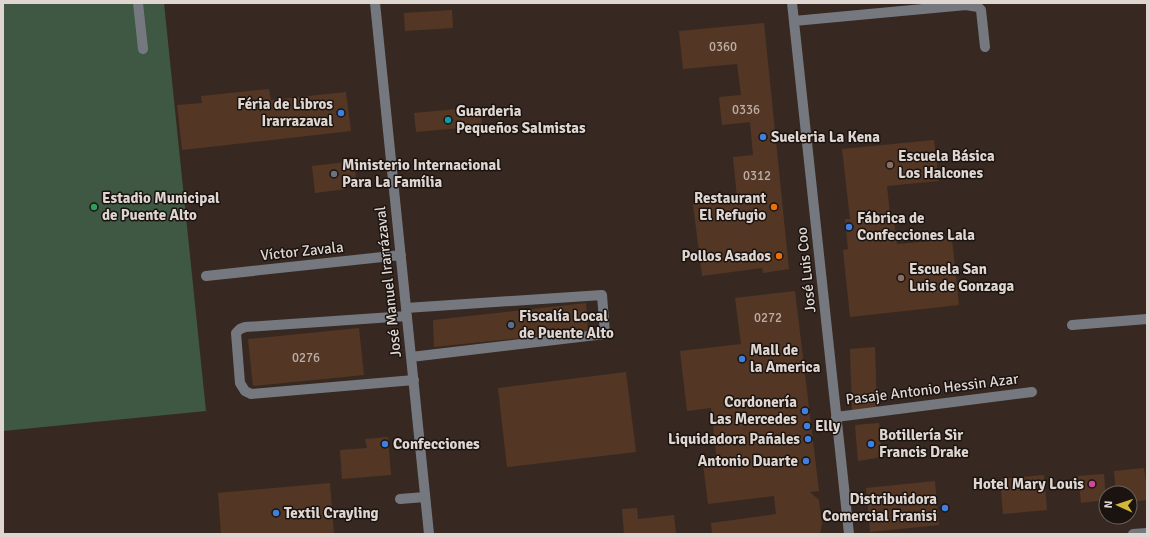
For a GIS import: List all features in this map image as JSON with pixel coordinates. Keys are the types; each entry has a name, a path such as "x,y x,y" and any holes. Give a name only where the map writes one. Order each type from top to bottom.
{"street":[{"path":"138,3 143,49"},
{"name":"José Manuel Irarrázaval","path":"375,3 429,534"},
{"name":"José Luis Coo","path":"792,3 849,534"},
{"path":"794,20 966,5 978,7 981,10 985,47"},
{"name":"Víctor Zavala","path":"206,276 401,255"},
{"path":"411,357 605,334 602,295 245,327 236,333 240,383 245,391 251,394 414,380"},
{"path":"1072,325 1147,319"},
{"name":"Pasaje Antonio Hessin Azar","path":"836,417 1032,392"},
{"path":"400,499 425,496"},
{"path":"1133,534 1147,532"}],"green space":[{"name":"Estadio Municipal de Puente Alto","path":"3,3 164,3 206,411 3,431"}],"building":[{"path":"452,10 453,28 405,31 404,13"},
{"path":"764,23 789,269 763,273 762,268 702,276 693,204 737,198 733,157 753,155 750,122 722,125 719,97 741,95 737,64 683,69 679,31"},
{"path":"269,89 271,100 346,92 351,131 182,150 177,105 202,103 201,96"},
{"name":"Guarderia Pequeños Salmistas","path":"480,107 482,126 416,132 414,113"},
{"path":"934,140 939,181 887,186 890,214 893,214 897,244 952,239 959,305 850,317 843,250 848,249 845,219 850,219 842,149"},
{"name":"Ministerio Internacional Para La Família","path":"346,162 346,168 355,167 356,180 346,181 346,189 315,193 312,166"},
{"path":"795,291 819,491 810,492 819,500 822,524 820,534 712,534 711,523 776,514 774,496 708,504 703,464 717,462 711,408 687,411 680,351 741,344 735,298"},
{"name":"Fiscalía Local de Puente Alto","path":"586,303 588,331 434,347 433,320"},
{"path":"359,328 364,375 253,386 248,339"},
{"path":"875,347 877,411 852,413 850,349"},
{"path":"626,372 636,452 507,467 498,388"},
{"path":"879,423 882,457 858,461 855,425"},
{"path":"388,437 391,475 342,479 340,450 367,448 365,439"},
{"path":"1144,468 1147,481 1147,500 1138,501 1138,485 1115,485 1114,471"},
{"name":"Hotel Mary Louis","path":"1104,474 1105,485 1098,485 1098,501 1081,503 1078,476"},
{"path":"1044,475 1047,510 1003,514 1000,479"},
{"path":"935,481 939,525 870,532 866,488"},
{"name":"Textil Crayling","path":"330,483 334,534 221,534 218,493"},
{"path":"637,508 638,519 674,515 676,534 624,534 622,509"}],"place":[{"name":"Féria de Libros Irarrazaval","path":"341,113"},
{"name":"Guarderia Pequeños Salmistas","path":"448,120"},
{"name":"Sueleria La Kena","path":"763,137"},
{"name":"Escuela Básica Los Halcones","path":"890,165"},
{"name":"Ministerio Internacional Para La Família","path":"334,174"},
{"name":"Estadio Municipal de Puente Alto","path":"94,207"},
{"name":"Restaurant El Refugio","path":"774,207"},
{"name":"Fábrica de Confecciones Lala","path":"849,227"},
{"name":"Pollos Asados","path":"779,256"},
{"name":"Escuela San Luis de Gonzaga","path":"901,278"},
{"name":"Fiscalía Local de Puente Alto","path":"511,325"},
{"name":"Mall de la America","path":"742,359"},
{"name":"Cordonería Las Mercedes","path":"805,411"},
{"name":"Elly","path":"807,426"},
{"name":"Liquidadora Pañales","path":"808,439"},
{"name":"Confecciones","path":"385,444"},
{"name":"Botillería Sir Francis Drake","path":"871,444"},
{"name":"Antonio Duarte","path":"806,461"},
{"name":"Hotel Mary Louis","path":"1092,484"},
{"name":"Distribuidora Comercial Franisi","path":"945,508"},
{"name":"Textil Crayling","path":"276,513"}]}
